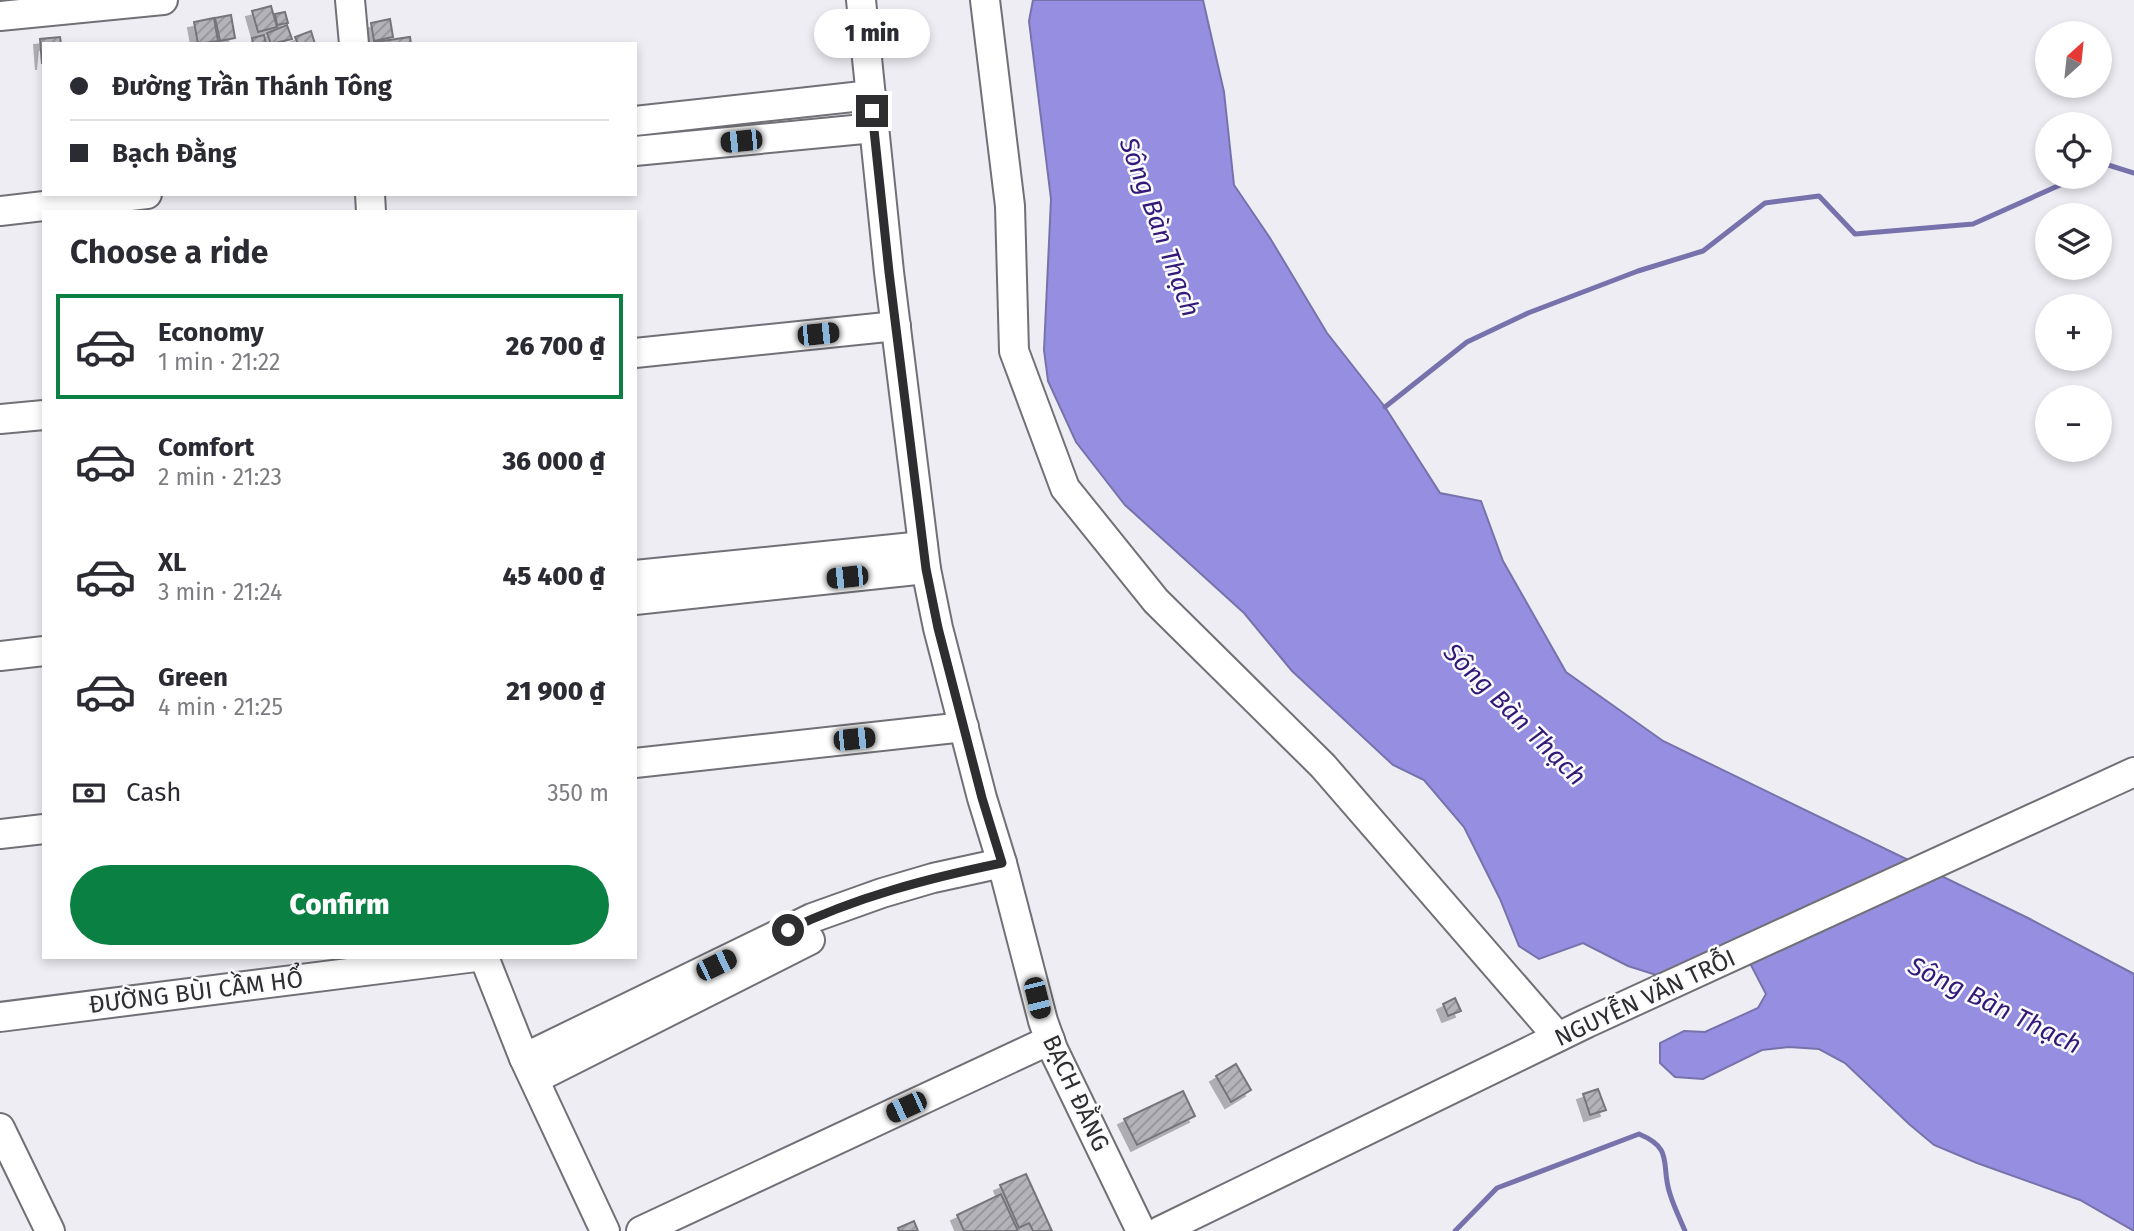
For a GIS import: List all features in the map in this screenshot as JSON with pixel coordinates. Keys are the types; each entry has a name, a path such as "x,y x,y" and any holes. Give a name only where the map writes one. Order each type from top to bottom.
{"street":[{"path":"0,16 163,0"},
{"path":"350,0 354,42"},
{"name":"BẠCH ĐẰNG","path":"861,0 896,326 925,557 938,628 1050,1040 1141,1231"},
{"path":"985,0 1010,206 1014,351 1065,488 1156,601 1323,766 1559,1037"},
{"path":"637,121 871,95"},
{"path":"637,151 874,128"},
{"path":"0,211 130,196"},
{"path":"637,353 896,326"},
{"path":"0,419 42,415"},
{"path":"637,575 925,557"},
{"path":"637,600 925,557"},
{"path":"0,656 42,651"},
{"path":"637,763 964,727"},
{"name":"NGUYỄN VĂN TRỖI","path":"1160,1231 1587,1023 2134,772"},
{"path":"0,834 42,829"},
{"path":"529,1069 812,918 933,878 1005,872"},
{"name":"ĐƯỜNG BÙI CẦM HỔ","path":"0,1017 460,959"},
{"path":"485,959 529,1069 605,1231"},
{"path":"642,1231 1050,1040"},
{"path":"0,1128 50,1231"}],"water":[{"name":"Sông Bàn Thạch","path":"1033,0 1203,0 1224,92 1234,185 1270,238 1327,333 1385,407 1440,493 1481,501 1503,561 1566,672 1663,741 2028,918 2134,974 2134,1231 2080,1200 1934,1145 1845,1063 1819,1049 1789,1047 1762,1050 1703,1079 1675,1077 1660,1063 1660,1043 1684,1031 1705,1032 1758,1008 1766,994 1739,942 1656,975 1628,966 1583,943 1539,959 1519,946 1500,899 1464,827 1424,780 1393,765 1292,671 1244,613 1125,505 1076,442 1048,381 1044,350 1051,199 1029,21"}],"building":[{"path":"271,6 277,27 258,32 252,11"},
{"path":"285,12 288,23 277,25 275,14"},
{"path":"231,15 235,38 220,41 215,18"},
{"path":"214,18 218,41 198,42 194,22"},
{"path":"390,19 393,37 374,41 371,23"},
{"path":"287,25 292,39 270,42 267,33"},
{"path":"311,31 314,42 297,42 295,37"},
{"path":"264,35 266,42 253,42 252,38"},
{"path":"60,37 61,42 42,42 42,64 40,39"},
{"path":"410,37 411,42 375,42"},
{"path":"1455,998 1461,1011 1448,1016 1443,1004"},
{"path":"1236,1064 1251,1090 1231,1102 1216,1076"},
{"path":"1598,1089 1606,1110 1590,1115 1583,1094"},
{"path":"1183,1091 1195,1116 1137,1145 1124,1119"},
{"path":"1026,1174 1052,1231 1033,1231 1029,1223 1019,1228 1000,1185"},
{"path":"1001,1194 1018,1231 964,1231 957,1215"},
{"path":"914,1221 918,1231 899,1231 898,1228"}],"waterway":[{"path":"2112,166 2134,173"},
{"path":"1385,407 1467,342 1528,313 1638,271 1703,251 1765,203 1819,196 1855,234 1973,224 2051,189"},
{"path":"1455,1231 1497,1188 1639,1134 1658,1145 1662,1152 1670,1194 1685,1231"}],"route":[{"path":"788,930 812,918 881,893 1002,863 982,798 938,628 926,569 872,111"}]}
